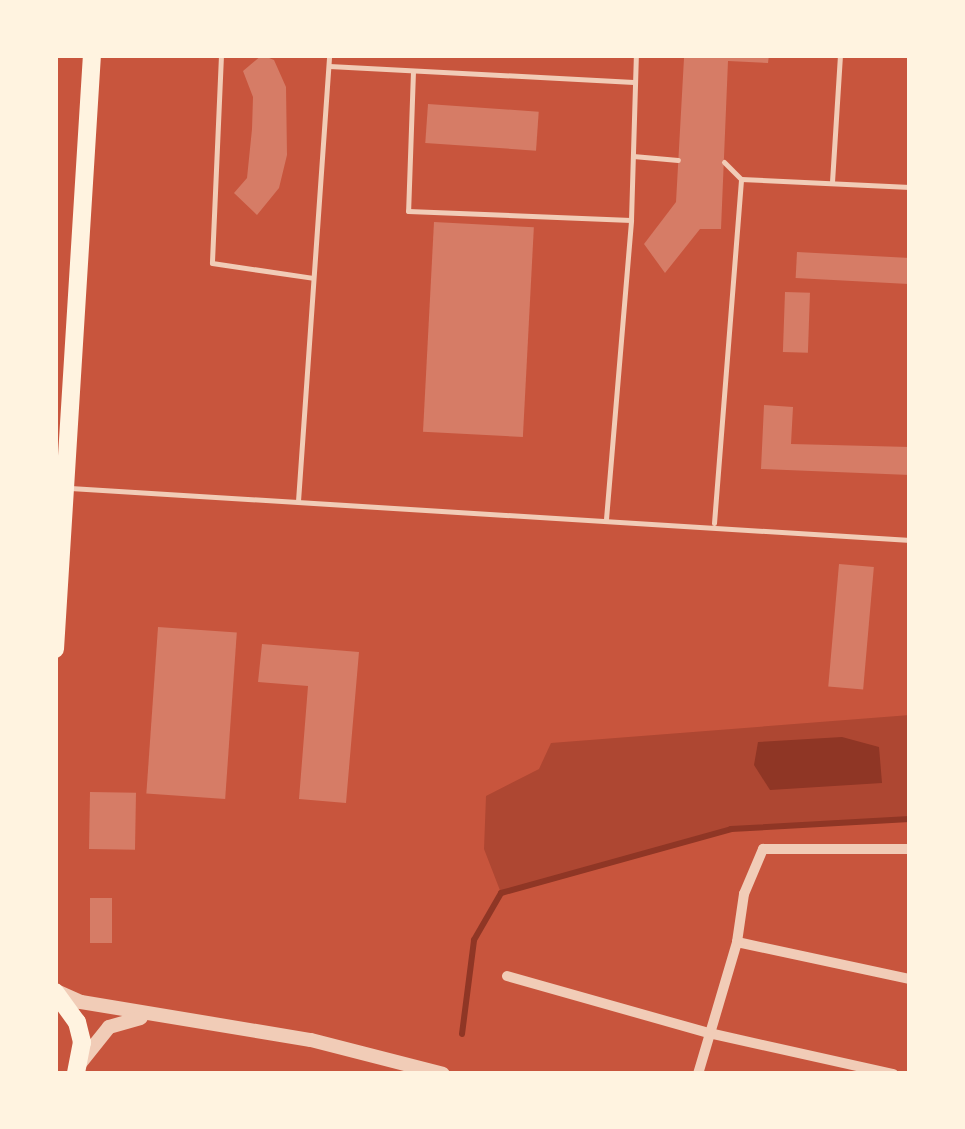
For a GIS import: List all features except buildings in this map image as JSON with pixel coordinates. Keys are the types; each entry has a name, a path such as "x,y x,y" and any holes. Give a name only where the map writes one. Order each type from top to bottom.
{"main road":[{"path":"55,649 67,488 63,422 92,55"},
{"path":"55,992 77,1022 80,1070"}],"street":[{"path":"698,1074 737,942 744,894 764,849 910,849"},
{"path":"737,942 910,979"},
{"path":"508,976 709,1034 893,1074"},
{"path":"55,992 156,1016 311,1040 443,1074"},
{"path":"80,1070 109,1027 156,1016"}],"lane":[{"path":"221,55 212,264 313,278"},
{"path":"298,501 329,55"},
{"path":"606,519 632,220 636,55"},
{"path":"832,183 840,55"},
{"path":"328,66 634,82"},
{"path":"413,71 408,211 632,220"},
{"path":"633,156 678,160"},
{"path":"724,162 742,179 910,187"},
{"path":"714,523 742,179"},
{"path":"67,488 714,523 910,540"}],"shaded area":[{"path":"910,715 910,819 731,829 501,893 484,849 486,796 539,769 551,743"},
{"path":"842,737 879,747 882,783 770,790 754,765 758,742"}],"waterway":[{"path":"462,1034 474,940 501,893 731,829 910,819"}]}
